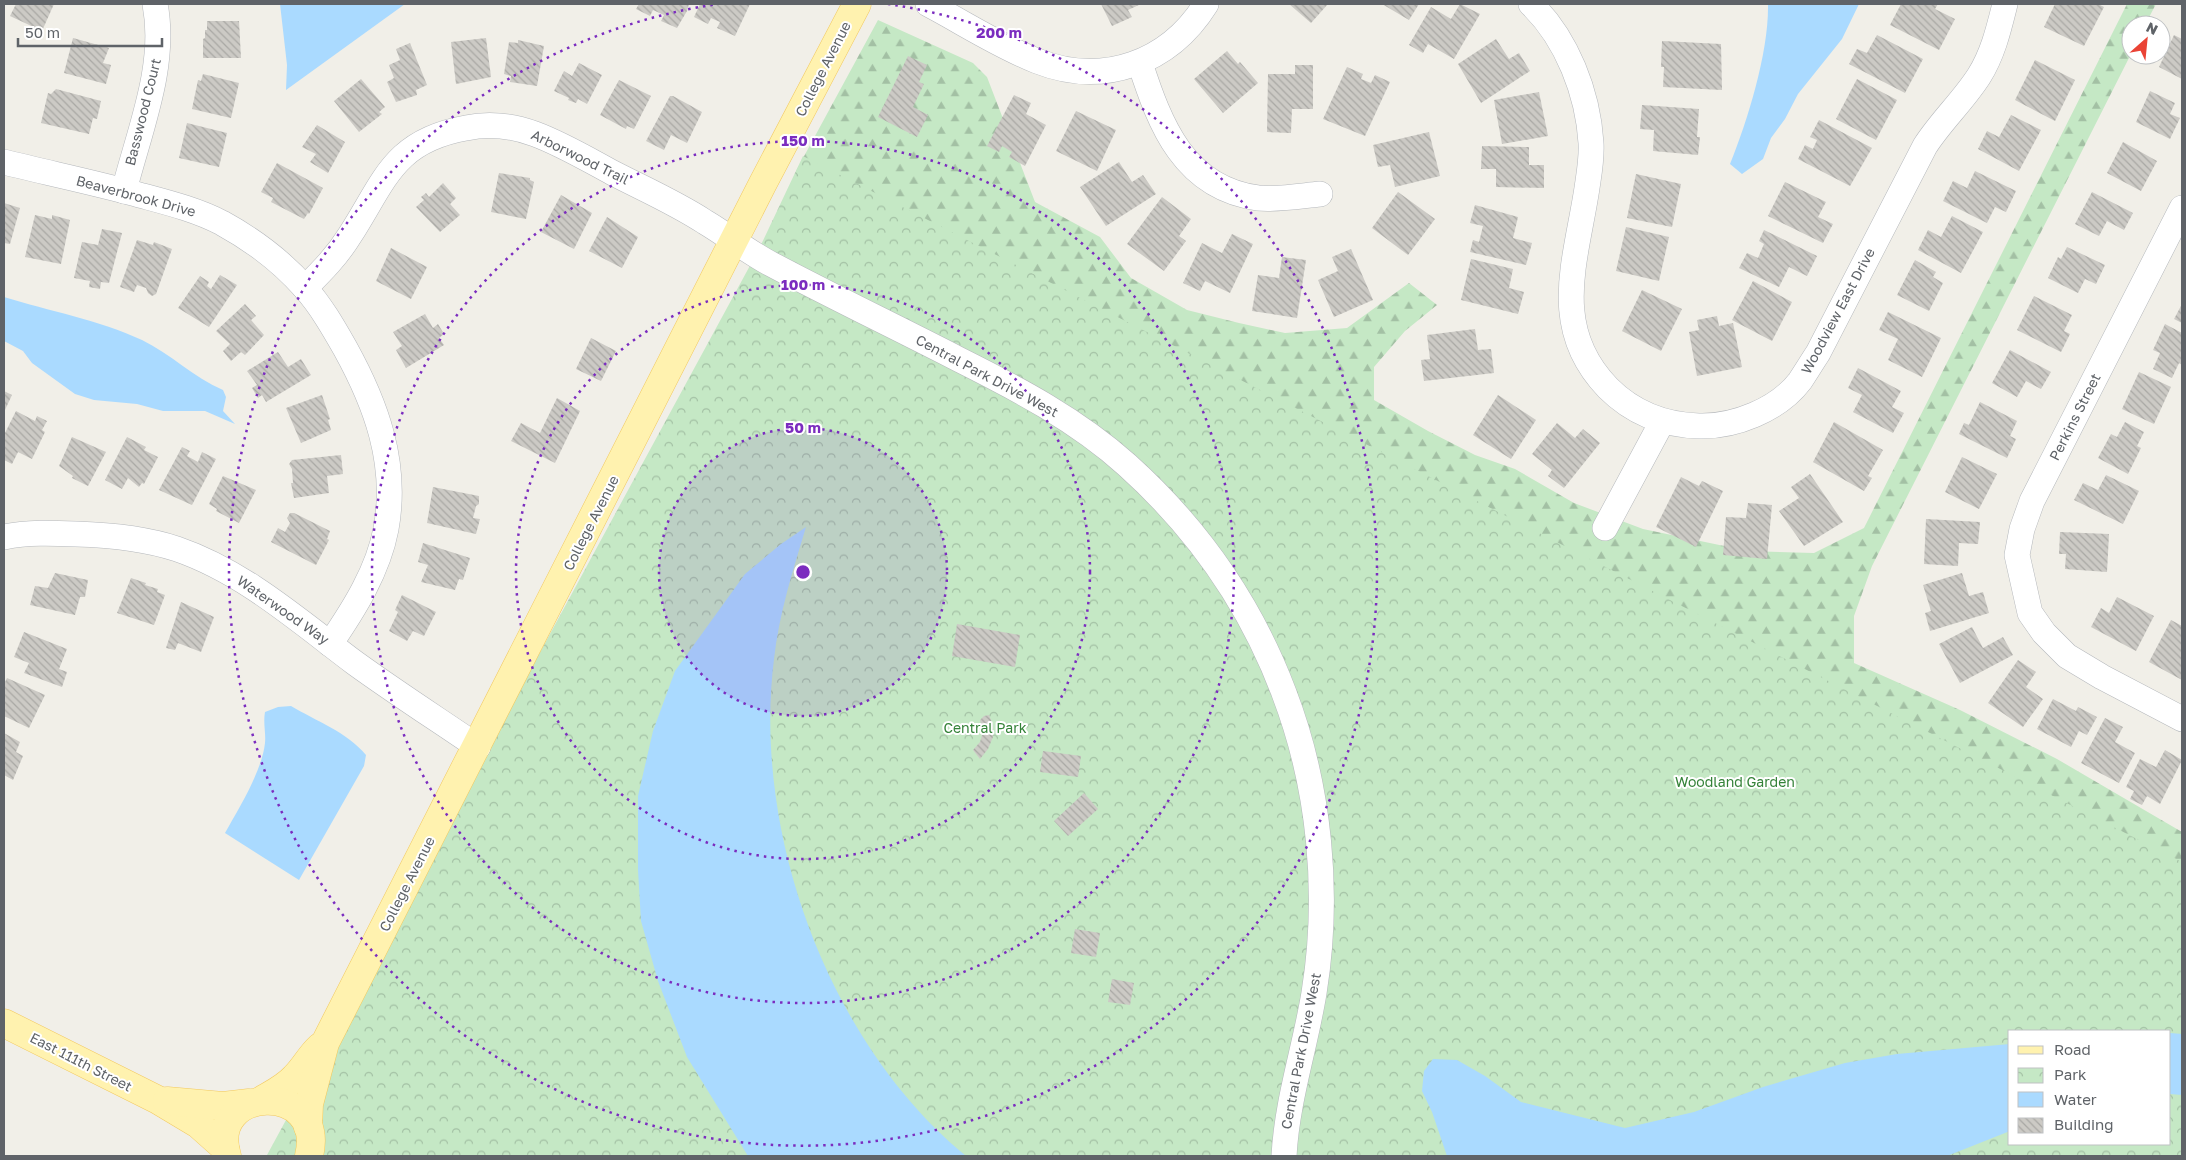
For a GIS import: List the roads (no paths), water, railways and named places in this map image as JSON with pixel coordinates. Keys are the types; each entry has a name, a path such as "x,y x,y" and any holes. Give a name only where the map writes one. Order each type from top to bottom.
{"main road":[{"name":"College Avenue","path":"311,1145 309,1104 326,1043 734,241 857,4"},
{"name":"East 111th Street","path":"4,1023 158,1100 198,1124 226,1152"},
{"name":"College Avenue","path":"256,1102 282,1089 296,1076 310,1056 326,1043"},
{"name":"East 111th Street","path":"158,1100 223,1106 256,1102"},
{"path":"226,1152 225,1135 230,1122 238,1111 256,1102 276,1100 290,1105 301,1115 311,1145"}],"street":[{"name":"Basswood Court","path":"124,191 154,77 159,37 155,4"},
{"path":"928,4 1037,61 1056,67 1080,71 1099,70 1140,63 1183,34 1206,4"},
{"name":"Woodview East Drive","path":"1531,4 1556,35 1570,62 1582,94 1589,127 1591,145 1589,172 1570,279 1571,316 1576,335 1582,352 1599,378 1616,396 1637,410 1662,422 1678,426 1725,425 1772,405 1787,395 1799,382 1818,353 1934,130 1979,76 1990,55 2005,4"},
{"path":"1140,63 1153,102 1170,140 1200,172 1219,184 1259,198 1320,194"},
{"name":"Arborwood Trail","path":"305,288 332,261 354,229 383,177 394,164 422,142 468,127 504,126 540,136 686,210 734,241"},
{"name":"Beaverbrook Drive","path":"4,162 124,191 198,212 221,223 252,241 305,288 328,319 372,402 386,449 389,477 389,503 381,550 354,609 330,644"},
{"name":"Perkins Street","path":"2182,208 2032,501 2022,529 2017,555 2030,613 2044,633 2067,656 2182,719"},
{"name":"Central Park Drive West","path":"734,241 768,263 1024,393 1073,423 1125,463 1171,508 1211,557 1235,594 1265,649 1294,721 1311,789 1318,844 1321,901 1317,971 1314,995 1292,1088 1284,1156"},
{"path":"1605,528 1662,422"},
{"name":"Waterwood Way","path":"4,537 44,533 113,535 176,549 238,578 478,747"}],"water":[{"path":"280,4 405,4 286,90 287,65"},
{"path":"1768,4 1859,4 1842,39 1798,94 1785,119 1771,138 1763,159 1742,174 1730,164 1744,127 1761,64 1765,43"},
{"path":"4,297 109,327 153,346 202,379 223,390 226,397 223,411 235,424 205,411 163,411 137,404 94,400 75,394 32,363 23,351 4,341"},
{"path":"806,527 779,625 774,659 770,726 775,795 789,864 810,931 839,996 875,1056 918,1110 966,1156 748,1156 687,1057 658,981 641,921 638,870 638,796 653,731 675,671 745,574 781,544"},
{"path":"291,706 341,733 366,755 364,766 299,880 225,833 249,789 263,754 265,712 278,707"},
{"path":"2171,1033 2182,1034 2182,1095 2171,1094"},
{"path":"2008,1044 2008,1132 1947,1156 1447,1156 1432,1112 1422,1091 1424,1071 1433,1059 1457,1060 1485,1076 1521,1102 1625,1128 1694,1112 1763,1087 1845,1063 1897,1054"}],"park label":[{"name":"Central Park","path":"985,728"},
{"name":"Woodland Garden","path":"1735,782"}]}
